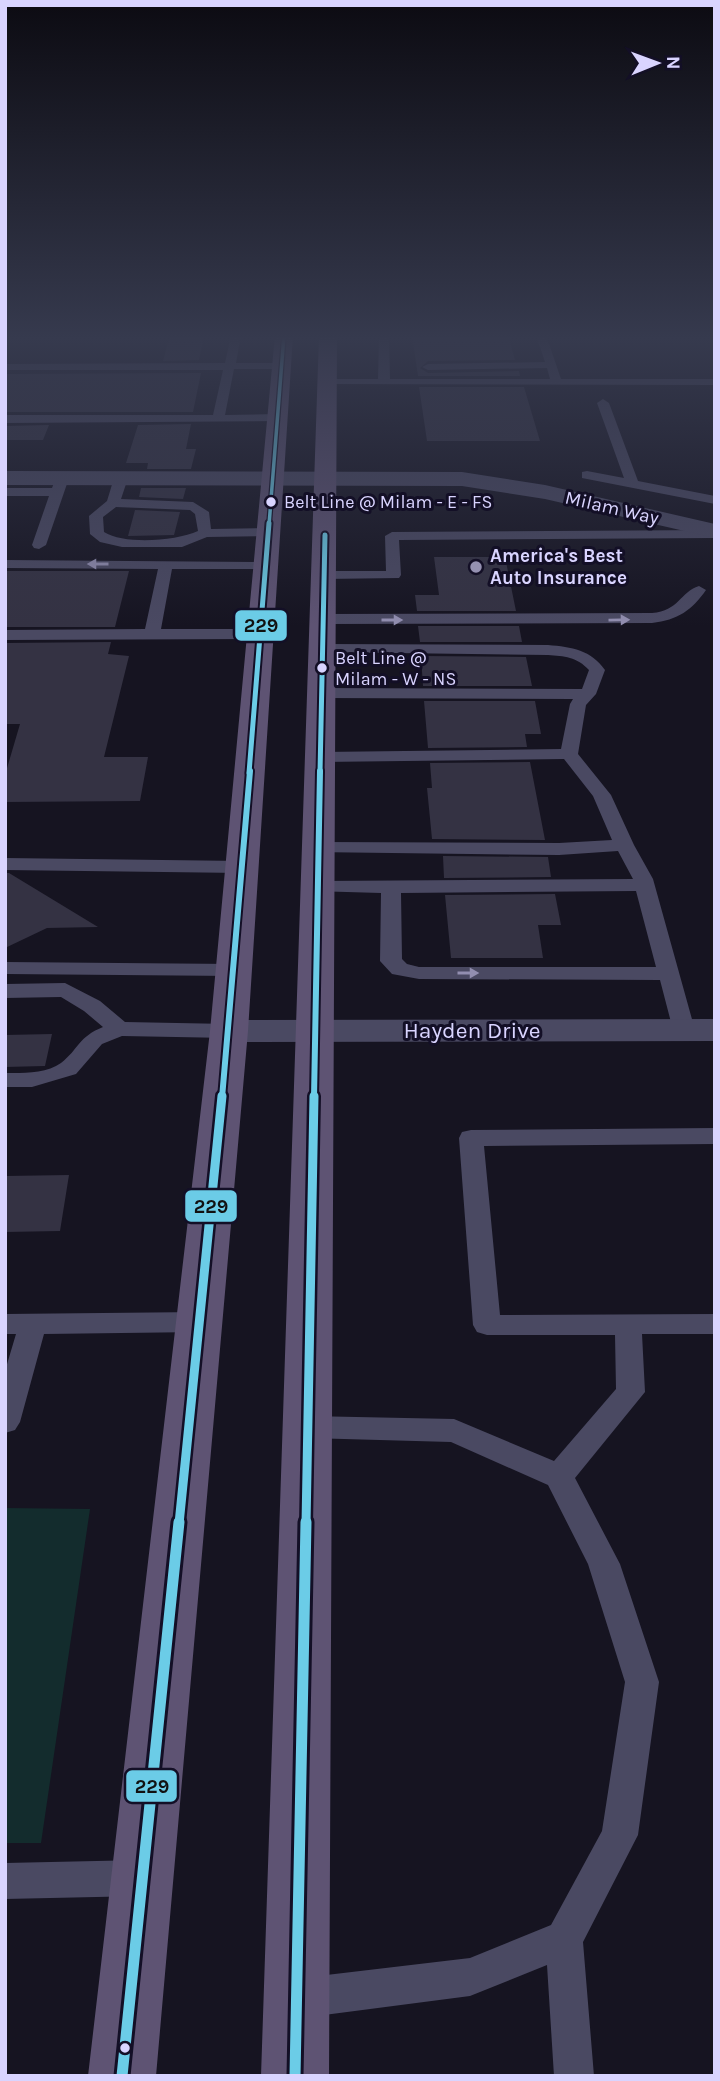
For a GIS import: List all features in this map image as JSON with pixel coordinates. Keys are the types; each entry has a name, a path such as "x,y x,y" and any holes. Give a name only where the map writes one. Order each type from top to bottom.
{"main road":[{"path":"122,2076 229,1031 276,432"},
{"path":"295,2076 327,432"}],"street":[{"name":"Milam Way","path":"5,478 60,485 121,478 462,479 503,484 715,533"},
{"name":"Hayden Drive","path":"229,1031 700,1030"}],"lane":[{"path":"614,432 632,483"},
{"path":"587,475 715,500"},
{"path":"121,478 113,503 96,516 96,534 105,540 122,543 182,542 205,533 270,532"},
{"path":"5,492 60,485 39,545"},
{"path":"113,503 193,506 201,512 205,533"},
{"path":"324,575 394,575 392,536 715,533"},
{"path":"5,564 267,565"},
{"path":"152,634 166,565"},
{"path":"323,634 667,616 682,611 699,590"},
{"path":"5,635 261,634"},
{"path":"323,634 575,652 591,660 597,670 588,694 578,704 569,754 602,795 645,885 670,974 700,1030"},
{"path":"322,693 588,694"},
{"path":"321,757 569,754"},
{"path":"319,848 546,849 624,845"},
{"path":"5,864 242,867"},
{"path":"319,887 645,885"},
{"path":"391,886 391,961 400,969 419,973 670,974"},
{"path":"5,968 234,970"},
{"path":"5,991 65,990 92,1006 119,1029"},
{"path":"5,1080 32,1080 68,1069 94,1039 119,1029 229,1031"},
{"path":"715,1136 471,1138 487,1325 715,1324"},
{"path":"5,1422 19,1323 200,1322"},
{"path":"559,1476 631,1392 628,1324"},
{"path":"308,1427 454,1431 559,1476 604,1564 642,1682 620,1835 564,1938 574,2076"},
{"path":"5,1881 142,1878"},
{"path":"296,1999 470,1977 564,1938"}],"green space":[{"path":"5,1508 90,1509 41,1843 5,1843"}],"building":[{"path":"5,432 46,432 43,440 5,440"},
{"path":"136,432 189,432 186,449 196,449 191,469 147,469 148,463 126,463"},
{"path":"426,432 537,432 540,441 427,441"},
{"path":"141,488 186,488 183,499 139,497"},
{"path":"135,510 180,512 174,535 128,536"},
{"path":"434,557 505,557 516,611 417,611 415,595 439,595"},
{"path":"5,571 129,571 115,627 5,627"},
{"path":"418,626 519,626 522,642 420,642"},
{"path":"111,642 108,654 129,656 104,757 148,757 140,801 5,802 5,775 20,724 5,724 5,643"},
{"path":"421,656 526,657 532,686 423,686"},
{"path":"424,701 535,701 541,734 525,734 527,747 428,748"},
{"path":"530,762 545,840 432,839 427,788 432,788 430,763"},
{"path":"443,856 548,857 551,877 444,878"},
{"path":"5,873 98,927 47,928 5,948"},
{"path":"555,894 561,925 538,925 543,958 451,958 445,895"},
{"path":"52,1034 45,1066 5,1067 5,1035"},
{"path":"69,1175 60,1231 5,1232 5,1176"}],"transit line":[{"name":"229","path":"122,2076 229,1031 276,432"},
{"name":"229","path":"295,2076 325,535"}],"place":[{"name":"Belt Line @ Milam - E - FS","path":"271,502"},
{"name":"America's Best Auto Insurance","path":"476,567"},
{"name":"Belt Line @ Milam - W - NS","path":"322,668"}]}
